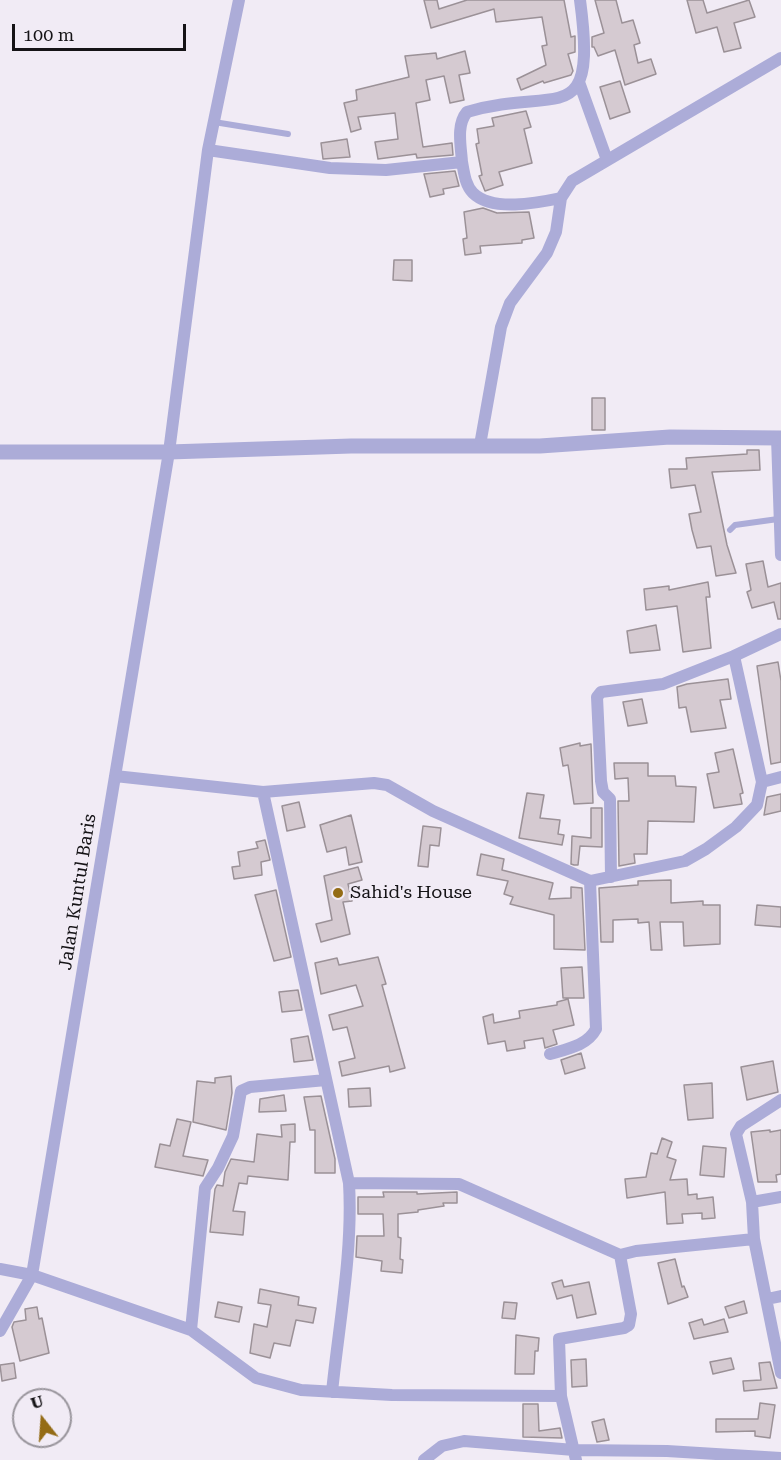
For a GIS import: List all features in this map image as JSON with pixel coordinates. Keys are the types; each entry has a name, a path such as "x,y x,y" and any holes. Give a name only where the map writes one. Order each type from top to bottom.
{"street":[{"name":"Jalan Kuntul Baris","path":"0,1331 32,1275 169,452 208,150 239,0"},
{"path":"561,198 505,203 486,201 468,187 462,162 460,128 462,118 467,112 569,96 585,68 580,0"},
{"path":"480,445 501,327 510,303 547,254 556,232 561,198 572,181 781,58"},
{"path":"579,82 607,160"},
{"path":"208,150 330,168 386,170 462,162"},
{"path":"0,452 169,452 351,446 540,446 670,437 779,438 778,519 781,555"},
{"path":"611,877 610,799 603,792 601,781 597,697 601,693 663,684 734,656 781,634"},
{"path":"115,776 263,792 374,783 387,785 433,811 590,880 671,866 706,849 758,806 762,782 734,656"},
{"path":"762,782 781,777"},
{"path":"263,792 349,1183 348,1239 332,1392"},
{"path":"550,1054 582,1044 592,1037 596,1029 590,880"},
{"path":"191,1330 205,1188 218,1168 233,1136 242,1091 250,1087 326,1080"},
{"path":"781,1100 741,1126 736,1134 752,1202 754,1239 781,1359 781,1373"},
{"path":"349,1183 459,1184 620,1256 636,1251 754,1239"},
{"path":"752,1202 781,1197"},
{"path":"575,1455 561,1396 559,1339 624,1328 629,1325 631,1314 620,1256"},
{"path":"0,1269 32,1275 191,1330 256,1378 301,1390 561,1396"},
{"path":"767,1299 781,1296"},
{"path":"424,1460 434,1450 454,1442 575,1455 781,1458"}],"lane":[{"path":"214,122 288,134"},
{"path":"730,530 735,525 778,519"}],"building":[{"path":"424,0 437,0 439,9 467,0 564,0 571,37 575,36 575,52 568,54 573,71 571,75 544,83 543,81 521,90 517,79 546,65 542,46 547,45 542,17 496,22 494,9 431,28"},
{"path":"595,0 616,0 622,23 633,20 640,43 634,45 638,63 651,59 656,74 625,85 615,50 598,56 592,47 592,37 604,33"},
{"path":"687,0 703,0 707,13 749,0 755,17 734,23 741,48 724,52 717,27 696,33"},
{"path":"465,51 470,73 459,75 464,100 450,103 444,76 426,80 430,100 416,103 423,147 452,143 453,155 417,158 416,154 378,159 375,142 398,139 395,113 358,117 361,129 351,132 344,103 357,100 356,90 409,77 405,56 436,53 437,59"},
{"path":"620,81 630,112 610,119 600,87"},
{"path":"526,111 531,127 524,129 532,163 499,172 503,185 485,191 479,176 482,175 476,144 479,143 477,129 494,126 492,118"},
{"path":"347,139 350,157 323,159 321,143"},
{"path":"455,171 459,186 443,189 444,194 430,197 424,174"},
{"path":"483,208 497,213 529,212 534,238 522,240 522,243 480,246 481,253 465,255 463,239 467,238 464,212"},
{"path":"394,260 412,260 412,281 393,280"},
{"path":"592,398 605,398 605,430 592,430"},
{"path":"747,450 759,450 760,470 712,472 727,545 736,573 716,576 711,546 697,548 692,530 689,514 701,512 695,485 671,488 669,469 687,469 686,458 747,454"},
{"path":"763,561 768,587 781,583 781,619 778,619 774,602 752,608 747,592 751,590 746,564"},
{"path":"708,582 710,597 706,597 711,648 683,652 677,606 646,610 644,589 669,586 669,590"},
{"path":"656,625 660,650 630,653 627,631"},
{"path":"778,662 781,681 781,762 771,764 757,666"},
{"path":"728,679 731,699 720,700 726,728 691,732 686,707 679,708 677,687"},
{"path":"642,699 647,723 628,726 623,702"},
{"path":"580,743 580,746 591,744 593,803 574,804 568,765 563,766 560,748"},
{"path":"733,749 743,793 740,794 742,804 714,808 707,774 719,772 715,753"},
{"path":"614,763 648,763 648,776 675,776 676,786 696,787 694,822 648,821 647,854 634,854 635,863 619,866 618,801 629,801 628,778 615,779"},
{"path":"527,793 544,795 540,818 560,820 558,834 564,835 562,845 519,838"},
{"path":"781,794 781,811 764,815 767,797"},
{"path":"299,802 305,827 287,831 282,806"},
{"path":"591,808 602,808 602,847 580,846 578,865 574,865 571,864 572,836 591,838"},
{"path":"351,815 362,862 349,865 346,847 327,852 320,825"},
{"path":"423,826 441,828 439,846 430,845 428,867 418,866"},
{"path":"265,840 270,860 261,862 262,875 234,879 232,867 240,866 238,852 258,848 256,842"},
{"path":"481,854 504,859 502,870 553,883 549,899 571,898 571,887 582,888 585,950 554,949 554,915 510,904 513,897 504,894 508,881 477,875"},
{"path":"358,867 362,880 348,884 352,901 343,902 350,934 321,942 316,924 332,920 324,876"},
{"path":"671,880 671,903 703,901 703,905 720,905 720,944 684,946 683,922 660,922 662,950 651,950 649,922 638,923 638,919 613,920 613,942 601,942 599,888 638,885 638,881"},
{"path":"276,890 291,957 274,961 255,895"},
{"path":"757,905 781,907 781,927 755,925"},
{"path":"378,957 386,984 382,985 405,1068 390,1072 389,1066 342,1076 339,1062 355,1058 347,1027 333,1030 329,1015 363,1006 356,985 321,994 315,963 337,958 339,965"},
{"path":"582,967 584,998 563,998 561,968"},
{"path":"298,990 302,1010 282,1012 279,992"},
{"path":"568,999 574,1025 553,1030 557,1044 545,1048 543,1038 524,1041 525,1048 507,1051 505,1041 488,1044 483,1017 493,1014 494,1023 520,1018 519,1011 557,1005 557,1002"},
{"path":"308,1036 313,1060 294,1062 291,1039"},
{"path":"581,1053 585,1068 565,1074 561,1060"},
{"path":"773,1061 778,1092 747,1100 741,1067"},
{"path":"231,1076 232,1093 226,1130 193,1122 197,1081 215,1083 215,1078"},
{"path":"712,1083 713,1118 688,1120 684,1085"},
{"path":"370,1088 371,1106 349,1107 348,1089"},
{"path":"284,1095 286,1111 259,1112 260,1099"},
{"path":"321,1096 335,1159 335,1173 315,1173 315,1130 310,1130 304,1097"},
{"path":"177,1119 191,1122 183,1156 208,1160 203,1176 155,1167 160,1144 170,1146"},
{"path":"295,1124 295,1142 290,1142 288,1180 248,1176 247,1184 239,1183 233,1211 245,1212 243,1235 210,1232 215,1189 217,1185 223,1186 225,1172 231,1159 254,1162 257,1134 282,1137 281,1125"},
{"path":"770,1130 770,1132 781,1130 781,1174 776,1175 777,1182 758,1182 751,1132"},
{"path":"662,1138 672,1142 667,1157 676,1160 670,1180 687,1179 688,1195 697,1194 697,1199 713,1197 715,1218 702,1219 702,1213 682,1214 683,1223 667,1224 665,1192 627,1198 625,1179 646,1177 651,1153 657,1154"},
{"path":"703,1146 726,1148 724,1177 700,1175"},
{"path":"383,1192 417,1192 417,1194 457,1192 457,1203 443,1203 444,1206 398,1214 398,1237 401,1238 400,1259 403,1260 402,1273 381,1271 382,1261 356,1257 357,1236 384,1236 383,1214 358,1214 358,1197 384,1197"},
{"path":"675,1259 682,1287 684,1286 688,1297 668,1304 658,1263"},
{"path":"562,1280 564,1287 589,1282 596,1314 577,1318 572,1295 557,1299 552,1283"},
{"path":"260,1289 299,1297 298,1305 316,1308 313,1323 296,1320 290,1346 274,1343 270,1358 250,1353 254,1324 267,1327 271,1305 258,1303"},
{"path":"744,1301 747,1313 729,1318 725,1307"},
{"path":"218,1302 242,1307 239,1322 215,1317"},
{"path":"504,1302 517,1303 515,1319 502,1318"},
{"path":"37,1307 39,1319 42,1318 49,1353 20,1361 12,1327 14,1322 26,1320 25,1309"},
{"path":"702,1319 704,1325 724,1319 728,1332 694,1339 689,1323"},
{"path":"516,1335 539,1338 538,1351 535,1351 534,1374 515,1374"},
{"path":"731,1358 734,1369 713,1374 710,1362"},
{"path":"586,1359 587,1386 572,1387 571,1360"},
{"path":"770,1362 777,1388 744,1391 743,1381 761,1380 759,1363"},
{"path":"14,1363 16,1378 2,1381 0,1365"},
{"path":"760,1403 775,1405 770,1438 755,1436 755,1431 716,1432 716,1419 758,1419"},
{"path":"523,1404 538,1404 539,1431 560,1428 562,1438 523,1437"},
{"path":"604,1419 609,1440 597,1442 592,1422"}],"place":[{"name":"Sahid's House","path":"338,893"}]}
